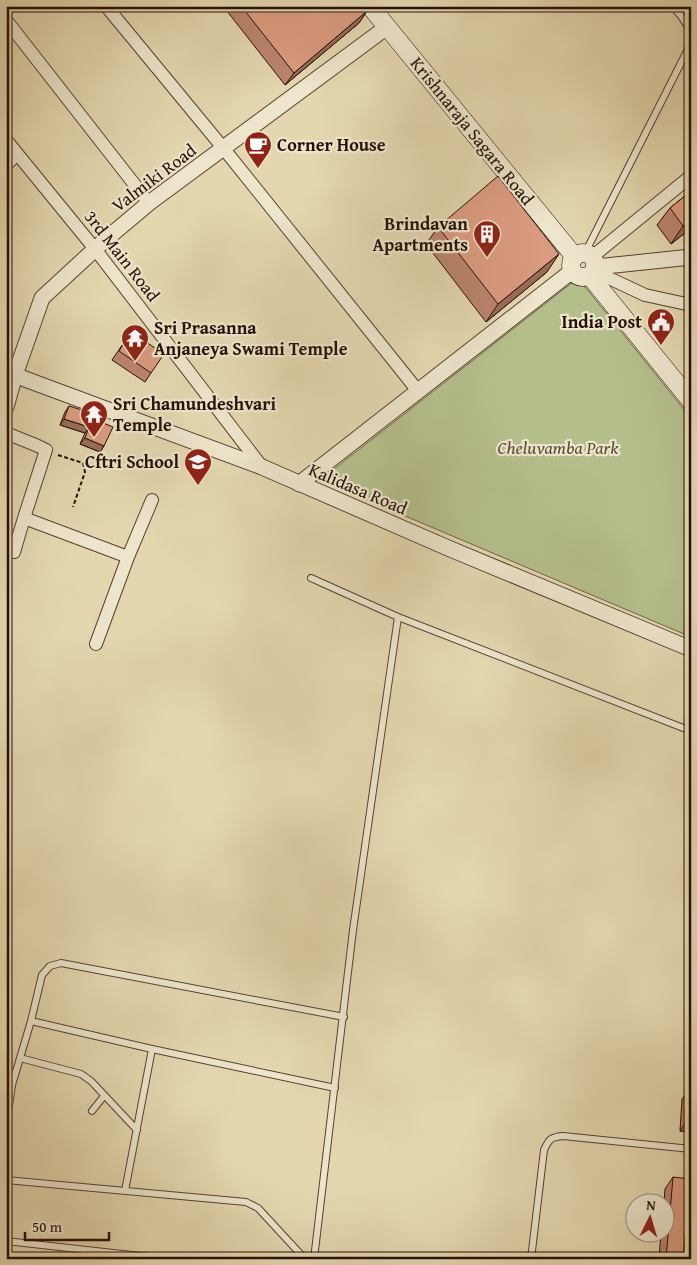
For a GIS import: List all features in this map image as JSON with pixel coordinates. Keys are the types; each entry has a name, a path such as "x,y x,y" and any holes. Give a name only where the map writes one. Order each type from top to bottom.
{"main road":[{"name":"Krishnaraja Sagara Road","path":"370,6 586,264 691,402"}],"street":[{"path":"106,6 224,149 418,391"},
{"path":"6,20 149,203"},
{"name":"Valmiki Road","path":"6,407 11,373 42,298 149,203 387,27"},
{"name":"3rd Main Road","path":"6,140 95,249 262,467"},
{"path":"6,165 18,154"},
{"path":"299,484 586,264 691,176"},
{"path":"586,264 691,257"},
{"path":"586,264 646,295 691,305"},
{"name":"Kalidasa Road","path":"11,373 262,467 457,552 691,649"},
{"path":"6,433 46,450 14,552 6,552"},
{"path":"96,644 128,557 152,500"},
{"path":"24,518 128,557"}],"lane":[{"path":"586,264 689,47 690,30 672,6"},
{"path":"311,578 398,617 691,731"},
{"path":"314,1259 353,930 398,617"},
{"path":"6,1127 9,1084 20,1058 42,975 50,966 61,963 344,1017"},
{"path":"31,1021 335,1088"},
{"path":"125,1191 152,1049"},
{"path":"20,1058 81,1074 91,1081 137,1130"},
{"path":"92,1111 104,1096"},
{"path":"531,1259 544,1150 548,1141 554,1136 691,1149"},
{"path":"6,1180 246,1202 258,1208 305,1259"},
{"path":"6,1241 166,1259"},
{"path":"83,1259 85,1250"}],"path":[{"path":"46,450 83,464 85,472 73,507"}],"green space":[{"name":"Cheluvamba Park","path":"578,278 691,418 691,637 320,480"}],"building":[{"path":"241,6 363,6 367,11 294,73"},
{"name":"Brindavan Apartments","path":"498,176 559,254 498,304 438,227"},
{"path":"691,191 691,221 683,226 670,208"},
{"path":"131,332 164,354 151,373 119,351"},
{"path":"69,406 82,410 81,414 113,427 104,446 85,438 89,427 64,419"},
{"path":"691,1087 691,1119 688,1119"},
{"path":"673,1177 691,1179 683,1259 666,1259 667,1242 674,1242 674,1192 672,1192"}],"place":[{"name":"Corner House","path":"258,169"},
{"name":"Brindavan Apartments","path":"487,258"},
{"name":"India Post","path":"661,346"},
{"name":"Sri Prasanna Anjaneya Swami Temple","path":"135,362"},
{"name":"Sri Chamundeshvari Temple","path":"94,438"},
{"name":"Cftri School","path":"198,486"}]}
